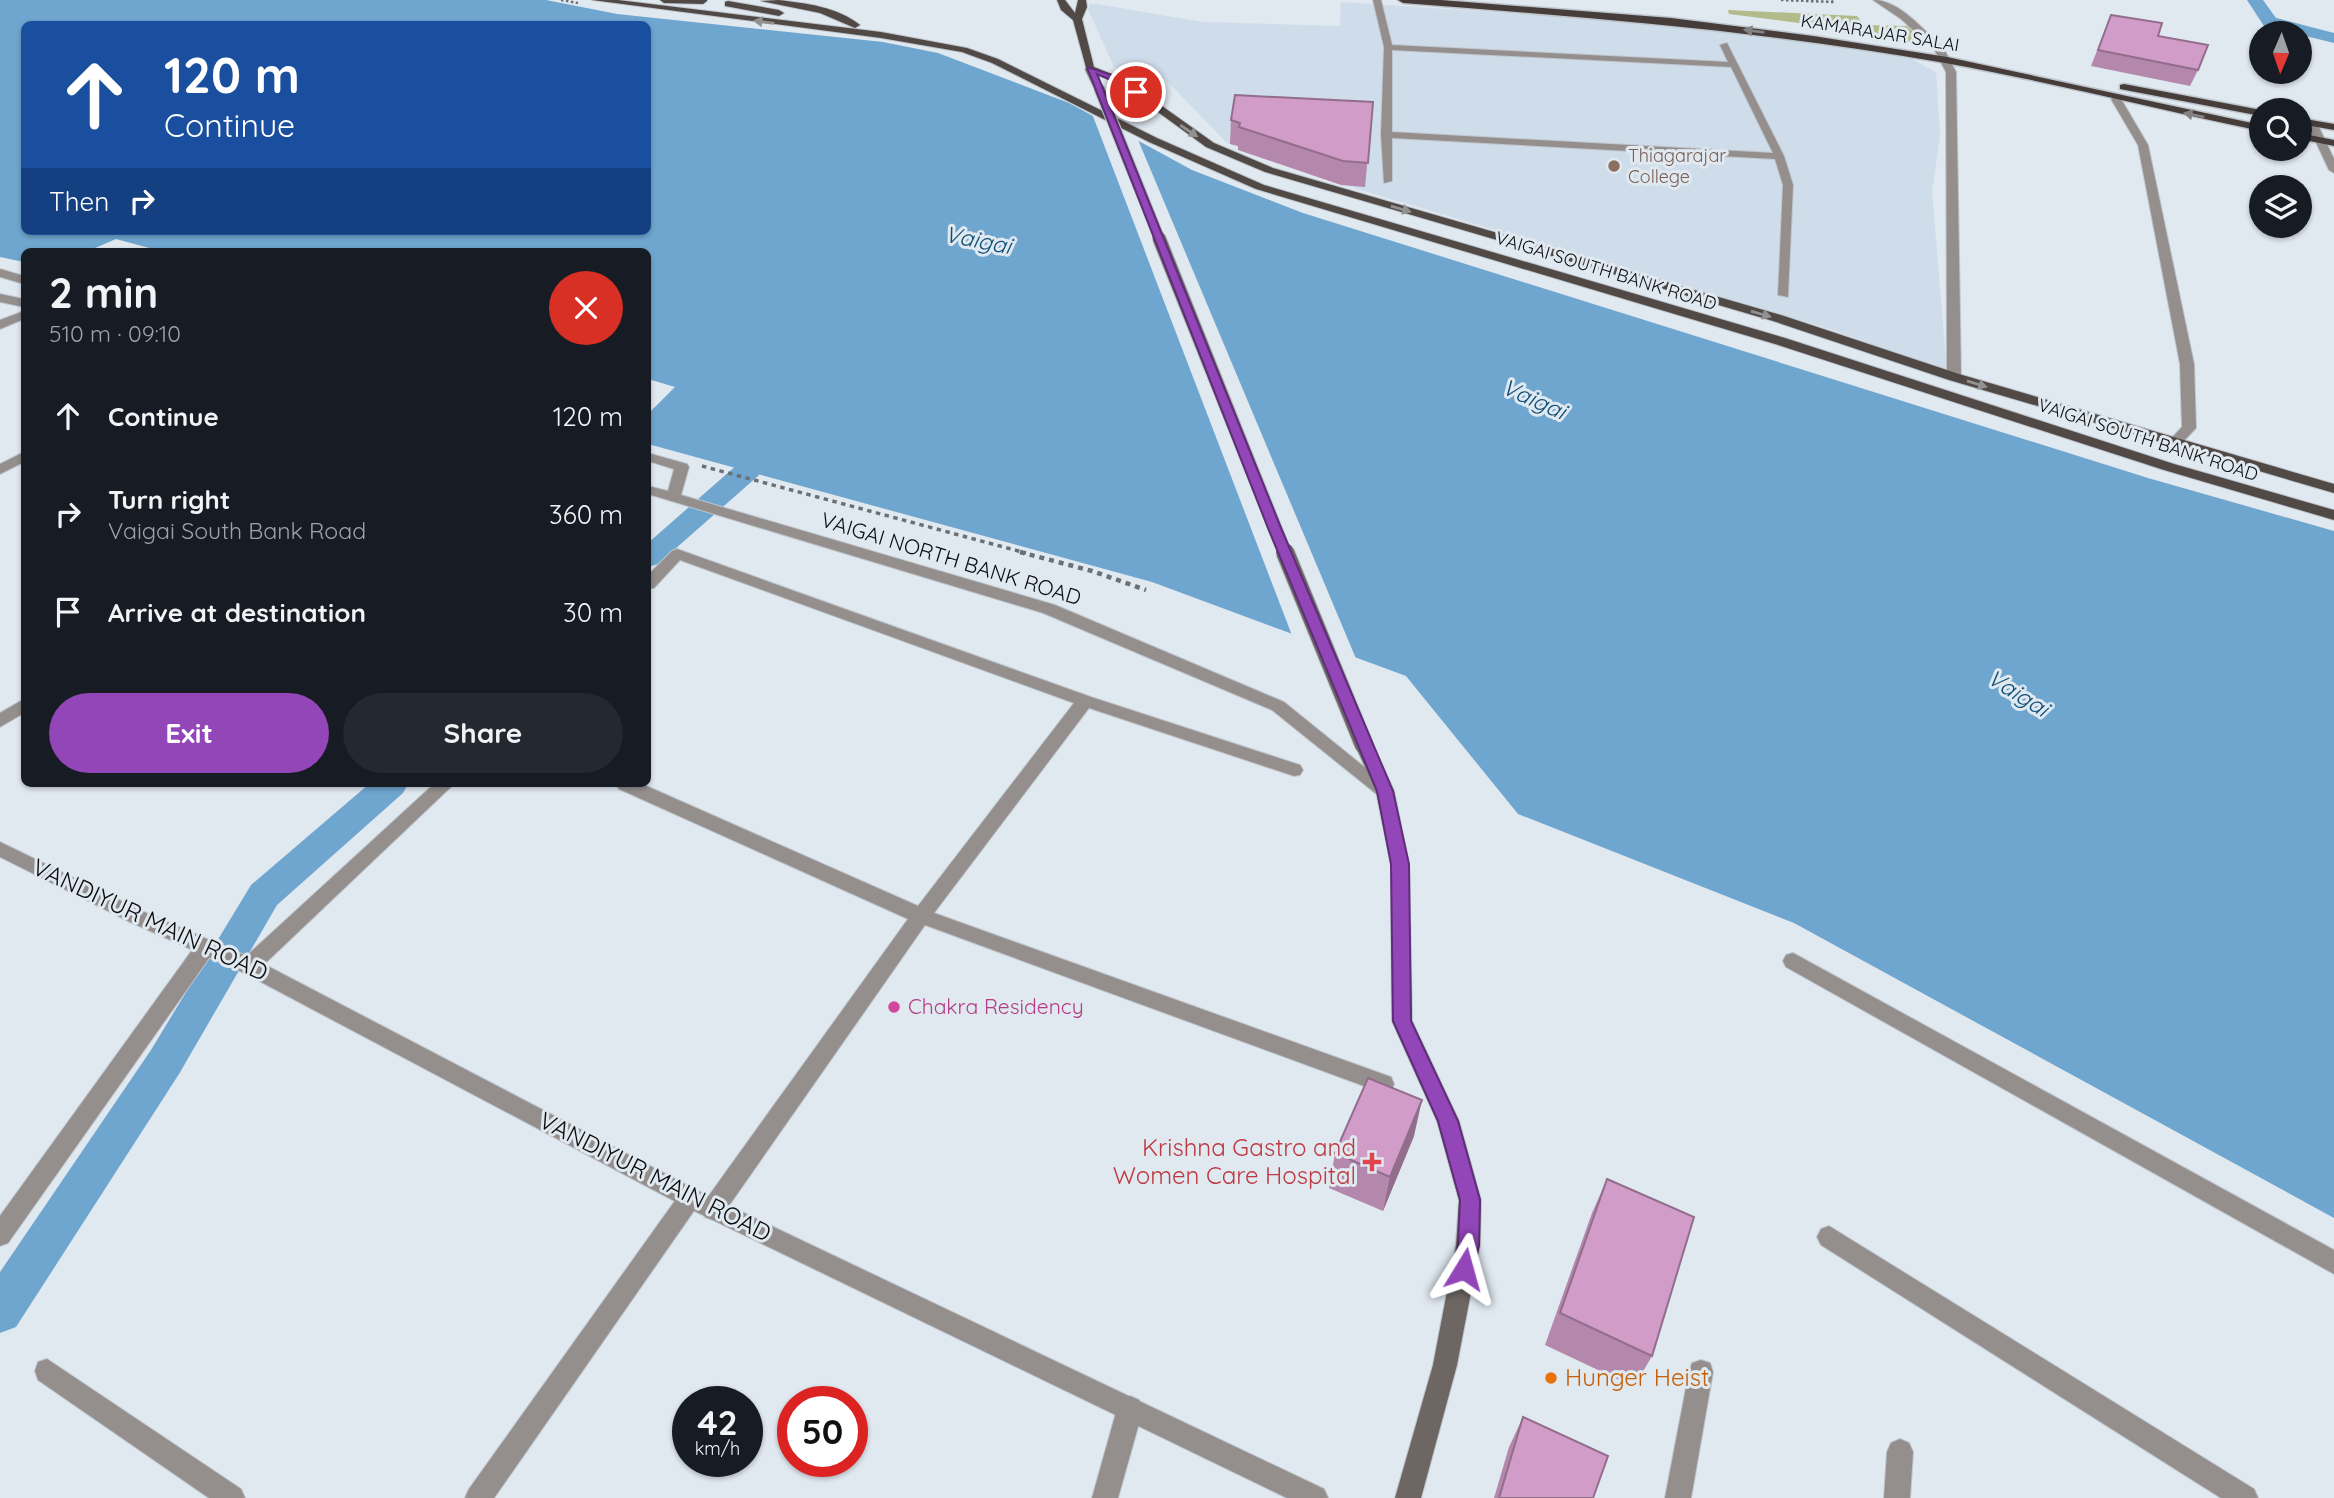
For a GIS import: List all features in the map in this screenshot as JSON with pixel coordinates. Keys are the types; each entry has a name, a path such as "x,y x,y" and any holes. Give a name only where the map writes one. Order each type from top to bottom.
{"highway":[{"name":"KAMARAJAR SALAI","path":"1403,0 1671,21 1813,38 1947,60 2116,99 2249,126"},
{"path":"1521,0 1679,10"},
{"name":"KAMARAJAR SALAI","path":"1825,29 1939,49 2249,112"},
{"path":"2312,123 2334,127"},
{"path":"2312,138 2334,143"}],"main road":[{"name":"VAIGAI SOUTH BANK ROAD","path":"596,0 928,42 995,61 1153,140 1260,187 1780,341 2169,467 2334,515"},
{"path":"654,0 702,0"},
{"name":"VAIGAI SOUTH BANK ROAD","path":"702,0 855,25 881,35"},
{"path":"727,4 745,0"},
{"path":"755,0 820,10 845,18 855,25"},
{"path":"1061,0 1064,8 1077,19 1090,69 1260,492 1385,791 1400,864 1402,1021 1448,1121 1470,1200 1468,1245 1445,1365 1408,1498"},
{"path":"1077,19 1083,7 1082,0"},
{"name":"VAIGAI SOUTH BANK ROAD","path":"1090,69 1121,81 1210,145 1269,170 1764,314 1954,377 2334,489"}],"street":[{"path":"1877,0 1904,17 1939,49 1951,72 1954,377"},
{"path":"2116,99 2143,145 2186,363 2189,428 2174,443"},
{"path":"2312,123 2334,170"},
{"path":"0,273 21,279"},
{"path":"0,298 21,302"},
{"path":"0,324 21,316"},
{"path":"0,470 21,458"},
{"path":"651,458 682,467 673,498"},
{"name":"VAIGAI NORTH BANK ROAD","path":"651,491 1062,615 1278,706 1385,791"},
{"path":"651,581 677,554 1085,701 1294,770"},
{"path":"713,1209 921,916 1085,701"},
{"path":"0,721 21,707"},
{"path":"248,965 442,787"},
{"path":"632,787 921,916 1383,1084"},
{"name":"VANDIYUR MAIN ROAD","path":"0,849 206,948 248,965 690,1198 1315,1498"},
{"path":"0,1235 206,948"},
{"path":"1793,961 2334,1263"},
{"path":"478,1498 690,1198"},
{"path":"1829,1237 2245,1498"},
{"path":"47,1371 232,1498"},
{"path":"1678,1498 1701,1372"},
{"path":"1105,1498 1130,1409"},
{"path":"1897,1498 1900,1452"}],"lane":[{"path":"1377,0 1388,47 1387,181"},
{"path":"1724,45 1779,156 1788,185 1784,295"},
{"path":"1388,47 1733,65"},
{"path":"1386,135 1779,156"}],"path":[{"path":"1781,0 1833,2 1832,0"},
{"path":"721,471 1092,571 1146,590"}],"shaded area":[{"name":"Thiagarajar College","path":"1341,2 1685,25 1908,57 1936,72 1940,135 1932,192 1947,371 1824,327 1357,189 1227,143 1165,79 1144,79 1114,67 1088,9 1090,4 1097,4 1202,22 1340,26"}],"green space":[{"path":"1728,10 1857,16 1864,25 1907,26 1926,42 1920,44 1729,14"}],"water":[{"name":"Vaigai","path":"0,0 546,0 617,14 883,42 938,53 1069,103 1192,170 1303,213 2148,478 2334,531 2334,1218 1794,923 1518,814 1406,676 1152,582 651,445 651,411 675,387 651,380 651,248 149,248 116,239 95,248 21,248 21,261 0,257"}],"pier":[{"path":"1091,111 1136,135 1357,661 1293,638"}],"building":[{"path":"2111,15 2162,23 2158,36 2208,45 2198,70 2098,50"},
{"path":"1235,95 1373,102 1368,163 1343,161 1239,127 1240,123 1231,120"},
{"path":"1368,1078 1422,1100 1390,1177 1335,1153"},
{"path":"1607,1179 1694,1217 1652,1356 1560,1313"},
{"path":"1523,1417 1608,1456 1593,1498 1499,1498"}],"waterway":[{"path":"2255,0 2270,22 2334,38"},
{"path":"651,555 748,470 779,437"},
{"path":"0,1311 165,1062 264,895 388,787"}],"place":[{"name":"Thiagarajar College","path":"1614,166"},
{"name":"Chakra Residency","path":"894,1007"},
{"name":"Krishna Gastro and Women Care Hospital","path":"1372,1162"},
{"name":"Hunger Heist","path":"1551,1378"}],"route":[{"path":"1136,92 1121,81 1090,69 1275,528 1385,791 1400,864 1402,1021 1448,1121 1470,1200 1464,1269"}]}
